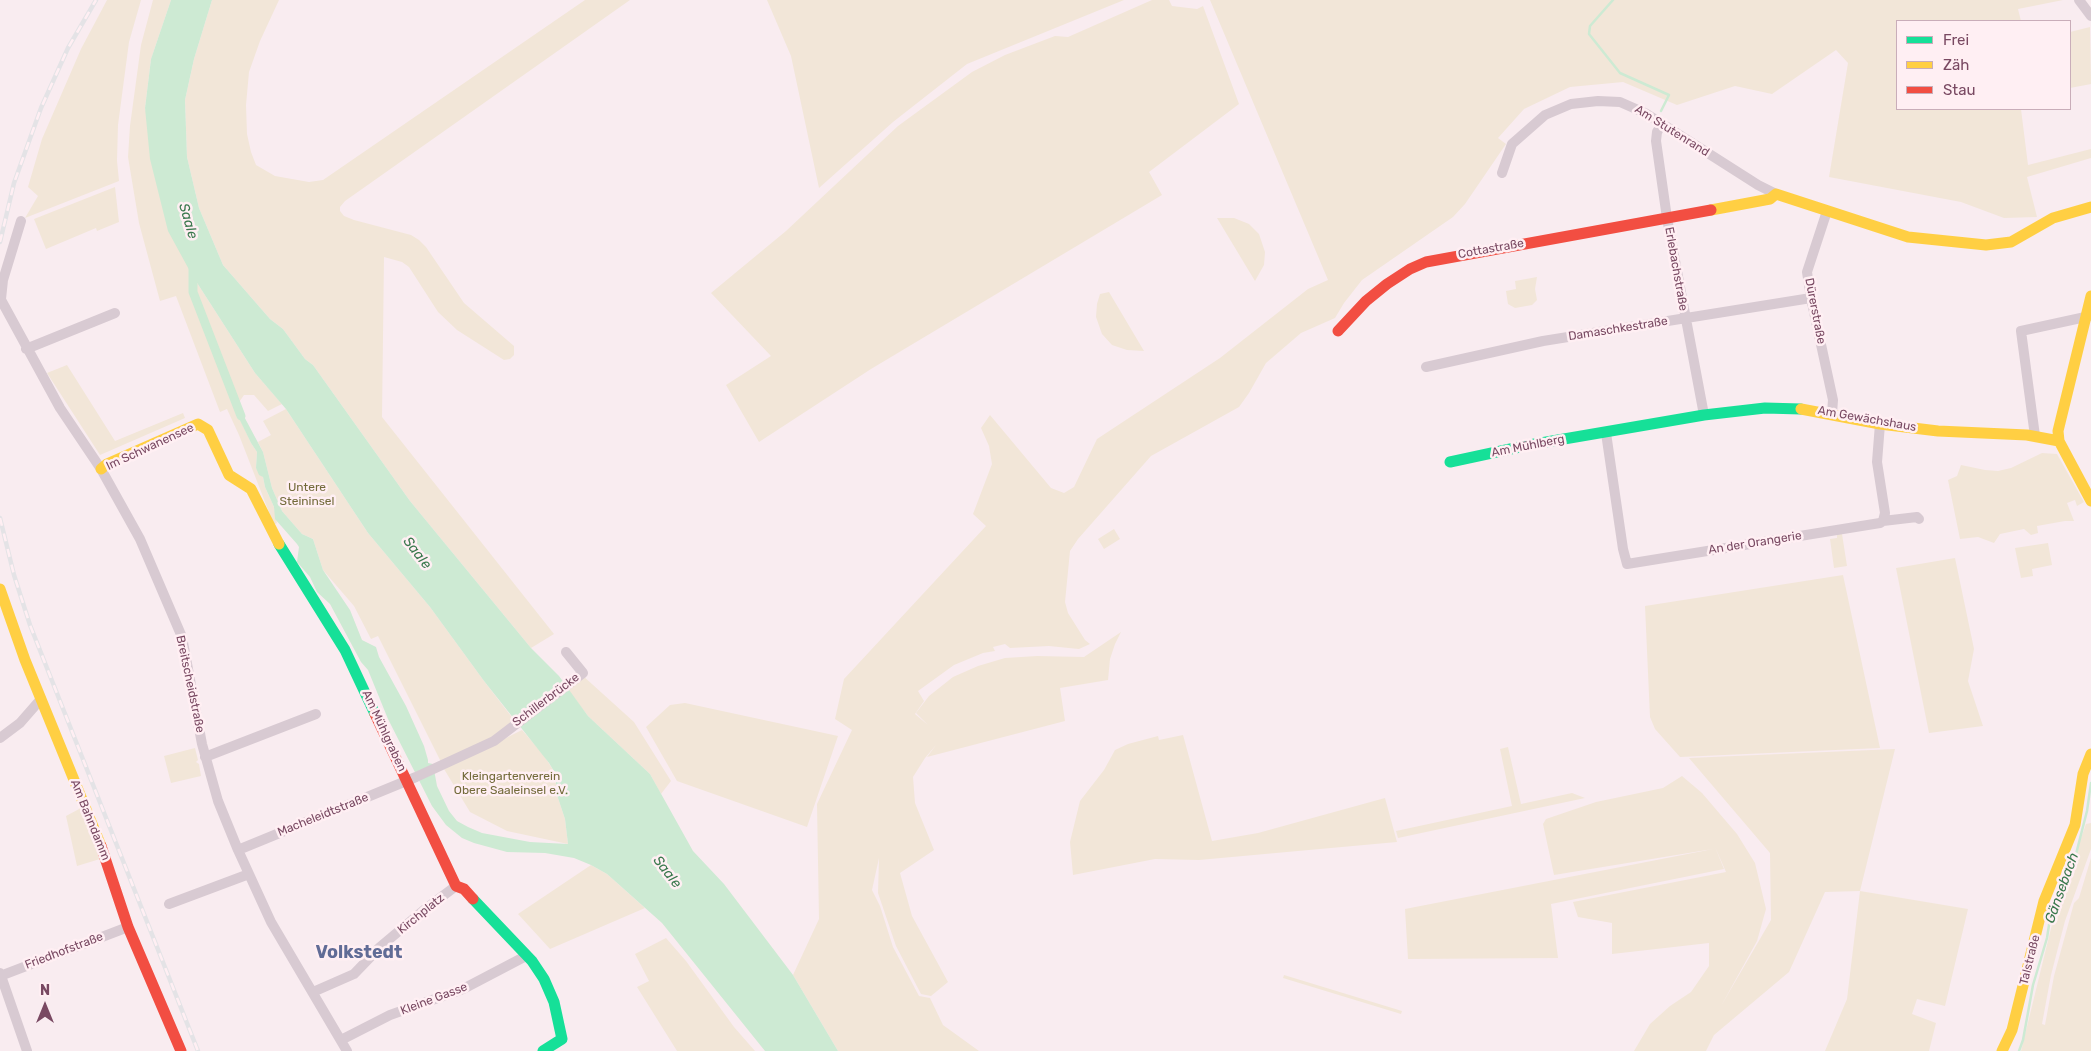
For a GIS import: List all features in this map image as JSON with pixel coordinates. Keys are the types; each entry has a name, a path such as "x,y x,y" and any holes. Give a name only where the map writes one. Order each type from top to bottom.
{"street":[{"path":"2079,0 2091,16"},
{"name":"Am Stutenrand","path":"1502,173 1512,144 1545,115 1571,104 1598,100 1620,102 1632,106 1758,185 1776,194 1908,237 1986,245 2011,242 2053,218 2091,207"},
{"name":"Erlebachstraße","path":"1662,124 1657,132 1656,141 1667,218 1704,415"},
{"path":"1667,218 1770,199 1776,194"},
{"name":"Dürerstraße","path":"1827,211 1807,272 1833,400 1832,413"},
{"name":"Cottastraße","path":"1338,331 1366,301 1387,284 1410,269 1426,262 1667,218"},
{"path":"0,299 2,280 20,221"},
{"path":"2091,296 2088,317 2059,423 2059,441 2091,501"},
{"name":"Damaschkestraße","path":"1426,367 1543,340 1811,298"},
{"name":"Breitscheidstraße","path":"0,299 60,408 101,469 140,539 182,637 205,757 218,801 271,922 347,1051"},
{"path":"26,349 115,313"},
{"path":"2035,436 2021,332 2088,317"},
{"name":"Am Gewächshaus","path":"1704,415 1765,408 1806,409 1880,424 1938,430 2035,436 2059,441"},
{"name":"Am Mühlberg","path":"1450,462 1529,445 1704,415"},
{"name":"Im Schwanensee","path":"101,469 107,464 198,424"},
{"name":"Am Mühlgraben","path":"198,424 208,430 229,475 251,489 289,564 345,650 412,779 456,886 464,889 526,956 544,979 554,1002 562,1039 543,1051"},
{"path":"1880,424 1878,462 1885,513 1883,521"},
{"name":"An der Orangerie","path":"1606,433 1623,549 1627,564 1875,524 1883,521 1917,517 1919,519"},
{"name":"Am Bahndamm","path":"0,588 40,699 102,848 128,927 181,1051"},
{"name":"Schillerbrücke","path":"439,766 494,741 579,675 566,652"},
{"path":"0,738 20,723 40,699"},
{"path":"205,757 316,714"},
{"name":"Talstraße","path":"2002,1051 2012,1030 2044,901 2075,825 2083,774 2091,754"},
{"name":"Macheleidtstraße","path":"238,850 412,779 439,766"},
{"path":"169,904 249,874"},
{"name":"Kirchplatz","path":"312,992 354,974 388,941 456,886"},
{"name":"Friedhofstraße","path":"0,975 128,927"},
{"name":"Kleine Gasse","path":"341,1040 390,1016 463,989 526,956"},
{"path":"0,975 27,1051"}],"green space":[{"path":"107,0 141,0 129,42 118,125 117,161 119,181 25,218 38,196 28,187 42,139 81,49"},
{"path":"153,0 171,0 151,59 145,108 192,275 255,373 282,404 268,411 254,395 244,395 235,408 257,452 256,468 263,477 265,487 274,507 277,523 274,525 227,409 220,412 176,296 160,301 139,223 128,157 130,126 141,45"},
{"path":"212,0 279,0 260,41 249,72 246,105 247,134 256,165 275,176 309,182 323,180 585,0 630,0 345,201 340,207 340,211 344,216 411,235 419,240 426,247 464,303 514,346 514,355 510,359 504,360 457,330 438,312 409,267 402,262 384,257 382,417 554,634 531,648 410,501 313,365 305,359 283,329 270,319 223,265 199,208 187,157 185,100 194,59"},
{"path":"767,0 1124,0 967,64 893,122 819,188 791,56"},
{"path":"1152,0 1169,0 1172,6 1197,9 1203,6 1239,104 1149,172 1162,195 871,369 759,442 726,385 771,356 711,293 786,231 898,126 972,72 1005,55 1055,36 1068,37"},
{"path":"1210,0 2063,0 2018,9 2021,20 1896,20 1896,110 2021,110 2028,165 2091,149 2091,158 2027,177 2037,217 2004,218 1961,202 1829,177 1848,63 1836,50 1772,94 1735,86 1677,105 1623,82 1570,87 1524,109 1498,138 1506,144 1465,204 1453,217 1362,280 1335,318 1301,333 1266,363 1239,407 1151,456 1078,539 1070,551 1065,602 1068,613 1085,640 1090,644 1079,649 1049,646 1010,648 1005,644 993,647 995,651 983,653 954,665 918,691 924,701 915,714 928,725 916,713 929,696 953,677 978,666 1005,658 1037,656 1084,657 1121,632 1110,659 1108,680 1060,688 1065,721 927,757 936,745 925,758 913,777 915,803 934,850 900,873 912,916 948,982 931,996 921,994 896,946 878,893 879,858 872,890 880,906 893,947 919,996 930,998 943,1025 979,1051 838,1051 793,975 819,919 817,804 852,730 835,719 844,679 986,526 973,514 992,464 989,446 981,428 990,415 1051,488 1064,493 1074,487 1097,439 1220,358 1308,289 1328,280"},
{"path":"2090,27 2091,84 2071,88 2071,32"},
{"path":"115,187 119,222 97,231 96,228 46,249 34,219"},
{"path":"1217,218 1234,218 1249,224 1259,234 1265,252 1264,265 1255,281"},
{"path":"1537,277 1535,289 1537,300 1532,305 1515,308 1508,304 1506,291 1516,289 1515,281"},
{"path":"1109,292 1144,351 1127,350 1112,345 1102,334 1096,317 1097,304 1100,294"},
{"path":"67,365 115,441 183,413 185,418 100,455 47,373"},
{"name":"Untere Steininsel","path":"286,409 368,533 430,607 514,720 493,737 441,762 378,636 371,639 354,606 323,570 313,539 302,534 282,511 272,488 263,452 258,442 271,435 263,421"},
{"path":"2042,453 2057,454 2084,502 2077,506 2075,500 2067,503 2074,521 2037,526 2038,533 2031,535 2024,529 2000,534 1994,543 1978,537 1960,539 1948,480 1957,476 1961,465 1998,471 2011,468"},
{"path":"1114,529 1120,539 1104,549 1098,539"},
{"path":"1837,534 1842,534 1847,566 1834,568 1830,539 1837,538"},
{"path":"2048,543 2052,565 2032,569 2033,576 2021,578 2015,548"},
{"path":"1955,558 1974,649 1968,681 1983,726 1929,733 1896,568"},
{"path":"1843,575 1880,748 1680,757 1655,729 1650,717 1645,606"},
{"path":"582,675 634,722 671,781 661,794 650,774 588,716 568,690"},
{"path":"685,703 838,736 807,827 677,781 646,727 670,705"},
{"name":"Kleingartenverein Obere Saaleinsel e.V.","path":"522,730 543,754 555,773 557,795 565,819 568,844 507,831 470,812 444,769"},
{"path":"1183,735 1212,841 1258,833 1385,798 1397,842 1199,860 1155,859 1073,875 1070,842 1080,801 1104,770 1115,750 1128,744 1158,736 1159,740"},
{"path":"1508,747 1521,804 1572,793 1585,798 1398,838 1396,831 1512,806 1500,749"},
{"path":"195,748 198,760 196,762 199,764 201,776 171,783 164,756"},
{"path":"1895,749 1860,891 1825,892 1789,972 1714,1035 1706,1051 1634,1051 1650,1024 1670,1006 1691,992 1709,966 1709,943 1612,954 1612,923 1578,917 1573,902 1726,872 1715,847 1724,869 1551,904 1558,958 1408,959 1405,909 1713,849 1554,875 1543,824 1546,819 1596,802 1663,788 1682,776 1702,793 1737,834 1755,863 1766,909 1757,941 1721,1006 1771,920 1770,853 1689,758"},
{"path":"81,808 100,859 77,866 66,816"},
{"path":"2091,823 2091,849 2065,921 2051,975 2042,1024 2045,1025 2054,976 2074,903 2079,898 2091,858 2091,1051 2021,1051 2056,908 2086,824"},
{"path":"591,865 607,874 645,908 550,949 518,914"},
{"path":"1860,891 1968,909 1945,1006 1917,999 1912,1014 1936,1023 1929,1051 1825,1051 1847,999"},
{"path":"666,938 686,961 734,1027 755,1051 677,1051 637,987 649,981 635,954"},
{"path":"1284,975 1402,1011 1401,1014 1283,978"}],"water":[{"name":"Saale","path":"171,0 212,0 194,59 185,100 187,157 199,208 223,265 270,319 283,329 305,359 313,365 410,501 531,648 559,676 588,716 650,774 693,851 724,884 793,975 838,1051 765,1051 662,923 607,874 574,858 545,853 507,852 474,843 462,838 446,825 432,806 388,719 368,670 361,662 330,604 317,592 310,577 297,562 299,547 275,519 274,507 265,487 263,477 259,475 256,468 257,452 234,408 236,406 239,407 263,452 272,488 282,511 302,534 313,539 323,570 350,610 362,640 376,647 379,657 406,706 424,746 428,763 433,764 437,786 449,811 457,821 482,833 530,842 568,844 565,819 557,795 555,773 549,763 484,681 430,607 368,533 286,409 255,373 192,275 168,231 150,159 145,108 151,59"}],"waterway":[{"path":"1613,0 1590,26 1589,34 1620,73 1669,95 1661,111"},
{"path":"193,265 193,292 241,416"},
{"name":"Gänsebach","path":"2019,1051 2023,1040 2033,985 2047,938 2051,912 2075,858 2087,811 2091,783"}],"railway":[{"path":"0,242 14,183 41,108 68,48 96,0"},
{"path":"0,518 14,575 30,625 198,1051"}],"traffic: fast":[{"path":"1450,462 1529,445 1704,415 1765,408 1801,409"},
{"path":"279,544 345,650 375,714"},
{"path":"473,899 532,961 544,979 554,1002 562,1039 543,1051"}],"traffic: slow":[{"path":"1711,210 1770,199 1776,194 1908,237 1986,245 2011,242 2053,218 2091,207"},
{"path":"2091,296 2058,431 2059,441 2091,501"},
{"path":"1801,409 1880,424 1938,431 2027,435 2059,441"},
{"path":"101,469 107,464 198,424 208,430 229,475 251,489 279,544"},
{"path":"0,589 25,660 101,846"},
{"path":"2002,1051 2012,1030 2044,901 2075,825 2083,774 2091,754"}],"traffic: jam":[{"path":"1338,331 1366,301 1387,284 1410,269 1426,262 1711,210"},
{"path":"375,714 456,886 464,889 473,899"},
{"path":"101,846 128,927 181,1051"}],"district":[{"name":"Volkstedt","path":"359,953"}]}
